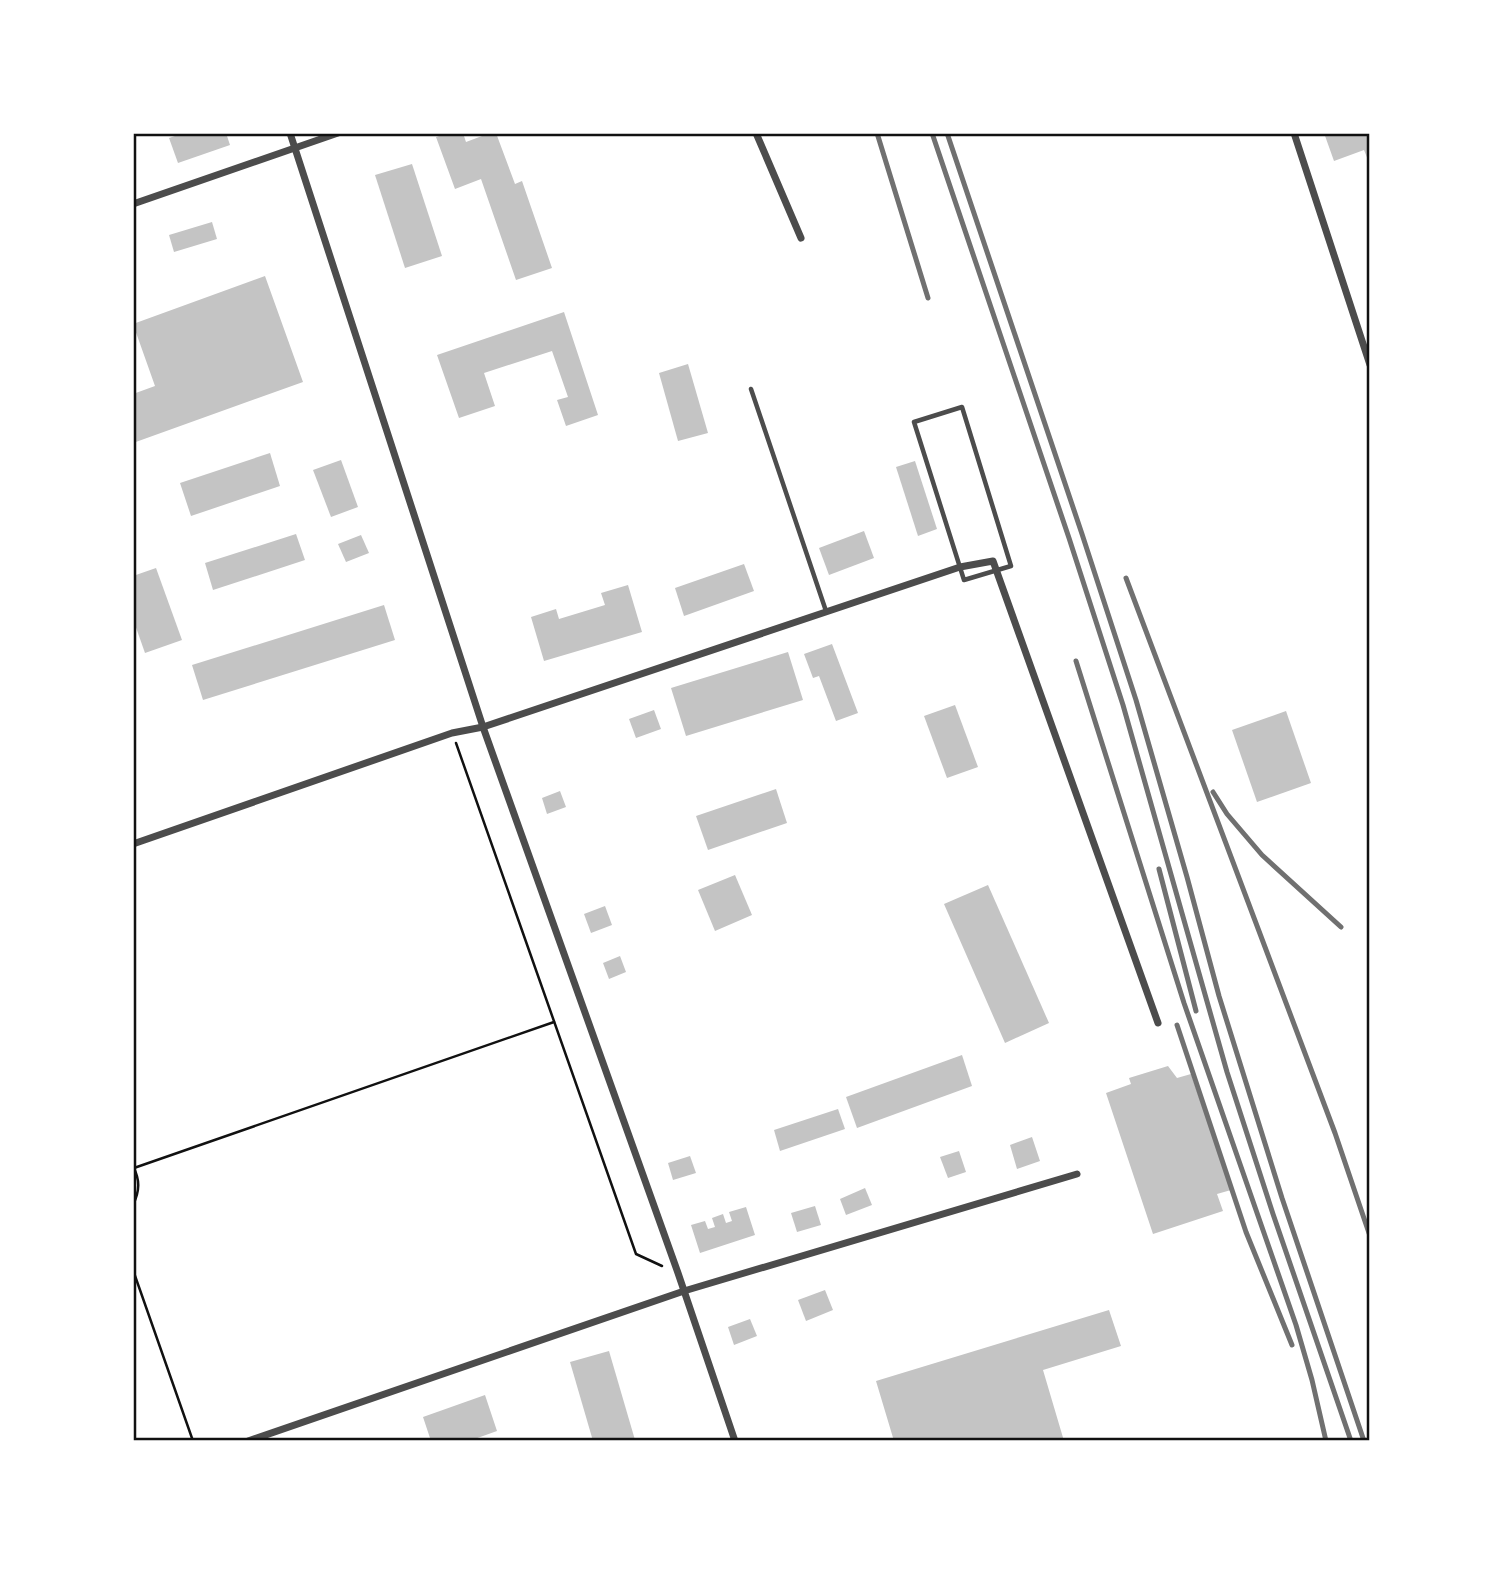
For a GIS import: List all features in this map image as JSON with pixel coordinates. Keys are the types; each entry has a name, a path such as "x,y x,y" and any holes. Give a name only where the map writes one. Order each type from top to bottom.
{"street":[{"path":"290,133 483,727 678,1273 735,1441"},
{"path":"133,204 338,133"},
{"path":"756,133 802,238"},
{"path":"1294,133 1370,365"},
{"path":"133,844 452,733 483,727 826,611 960,568 993,561 1158,1023"},
{"path":"248,1441 684,1291 1077,1174"}],"lane":[{"path":"751,389 826,611"},
{"path":"962,407 1011,566 996,570 964,580 914,422 962,407"}],"path":[{"path":"452,733 636,1254 678,1273"},
{"path":"133,1205 139,1182 134,1167 554,1022"},
{"path":"133,1270 193,1441"}],"building":[{"path":"184,133 226,133 230,145 178,163 169,138"},
{"path":"463,133 466,142 496,133 515,184 522,181 552,268 516,280 481,179 455,189 436,137"},
{"path":"1324,133 1370,133 1370,165 1364,150 1334,161"},
{"path":"412,164 442,256 405,268 375,175"},
{"path":"212,222 217,239 174,252 169,235"},
{"path":"265,276 303,382 133,443 133,394 155,386 133,324"},
{"path":"564,312 598,415 566,426 557,400 568,397 552,351 484,373 495,406 459,418 437,355"},
{"path":"688,364 708,433 678,441 659,373"},
{"path":"270,453 280,486 191,516 180,483"},
{"path":"341,460 358,507 331,517 313,470"},
{"path":"915,461 937,529 918,536 896,467"},
{"path":"864,531 874,558 829,575 819,548"},
{"path":"296,534 305,560 213,590 205,563"},
{"path":"361,535 369,553 346,562 338,544"},
{"path":"744,564 754,591 684,616 675,588"},
{"path":"156,568 182,640 145,653 133,619 133,576"},
{"path":"628,585 642,632 544,661 531,617 556,609 559,619 605,605 601,593"},
{"path":"384,605 395,640 203,700 192,665"},
{"path":"832,644 858,713 836,721 819,676 813,678 804,654"},
{"path":"788,652 803,700 686,736 671,688"},
{"path":"955,705 978,767 947,778 924,716"},
{"path":"654,710 661,729 636,738 629,719"},
{"path":"1286,711 1311,783 1257,802 1232,730"},
{"path":"776,789 787,823 708,850 696,816"},
{"path":"560,791 566,807 547,814 542,798"},
{"path":"735,875 752,915 715,931 698,890"},
{"path":"988,885 1049,1023 1005,1043 944,904"},
{"path":"605,906 612,925 591,933 584,914"},
{"path":"620,956 626,972 609,979 603,963"},
{"path":"962,1055 972,1086 857,1128 846,1097"},
{"path":"1168,1066 1177,1078 1191,1074 1231,1190 1217,1194 1223,1211 1153,1234 1106,1093 1131,1084 1129,1078"},
{"path":"838,1109 845,1129 780,1151 774,1130"},
{"path":"1032,1137 1040,1161 1017,1169 1010,1145"},
{"path":"959,1151 966,1172 948,1178 940,1157"},
{"path":"690,1156 696,1173 673,1180 668,1163"},
{"path":"865,1188 872,1205 846,1215 840,1199"},
{"path":"815,1206 821,1225 797,1232 791,1213"},
{"path":"746,1207 755,1235 700,1253 691,1225 705,1221 708,1229 715,1227 712,1218 723,1214 726,1223 732,1221 729,1212"},
{"path":"825,1290 833,1310 806,1321 798,1300"},
{"path":"1109,1310 1121,1346 1043,1370 1064,1441 894,1441 876,1381"},
{"path":"750,1319 757,1336 734,1345 728,1327"},
{"path":"609,1351 635,1440 593,1441 570,1362"},
{"path":"485,1395 497,1431 469,1441 431,1441 423,1417"}],"railway":[{"path":"877,133 928,298"},
{"path":"932,133 1123,705 1227,1072 1351,1441"},
{"path":"947,133 1136,700 1219,996 1282,1198 1364,1441"},
{"path":"1126,578 1335,1133 1370,1236"},
{"path":"1076,661 1184,1003 1296,1325 1326,1441"},
{"path":"1213,792 1227,814 1262,855 1341,927"},
{"path":"1159,869 1196,1011"},
{"path":"1177,1025 1246,1232 1292,1345"}]}
